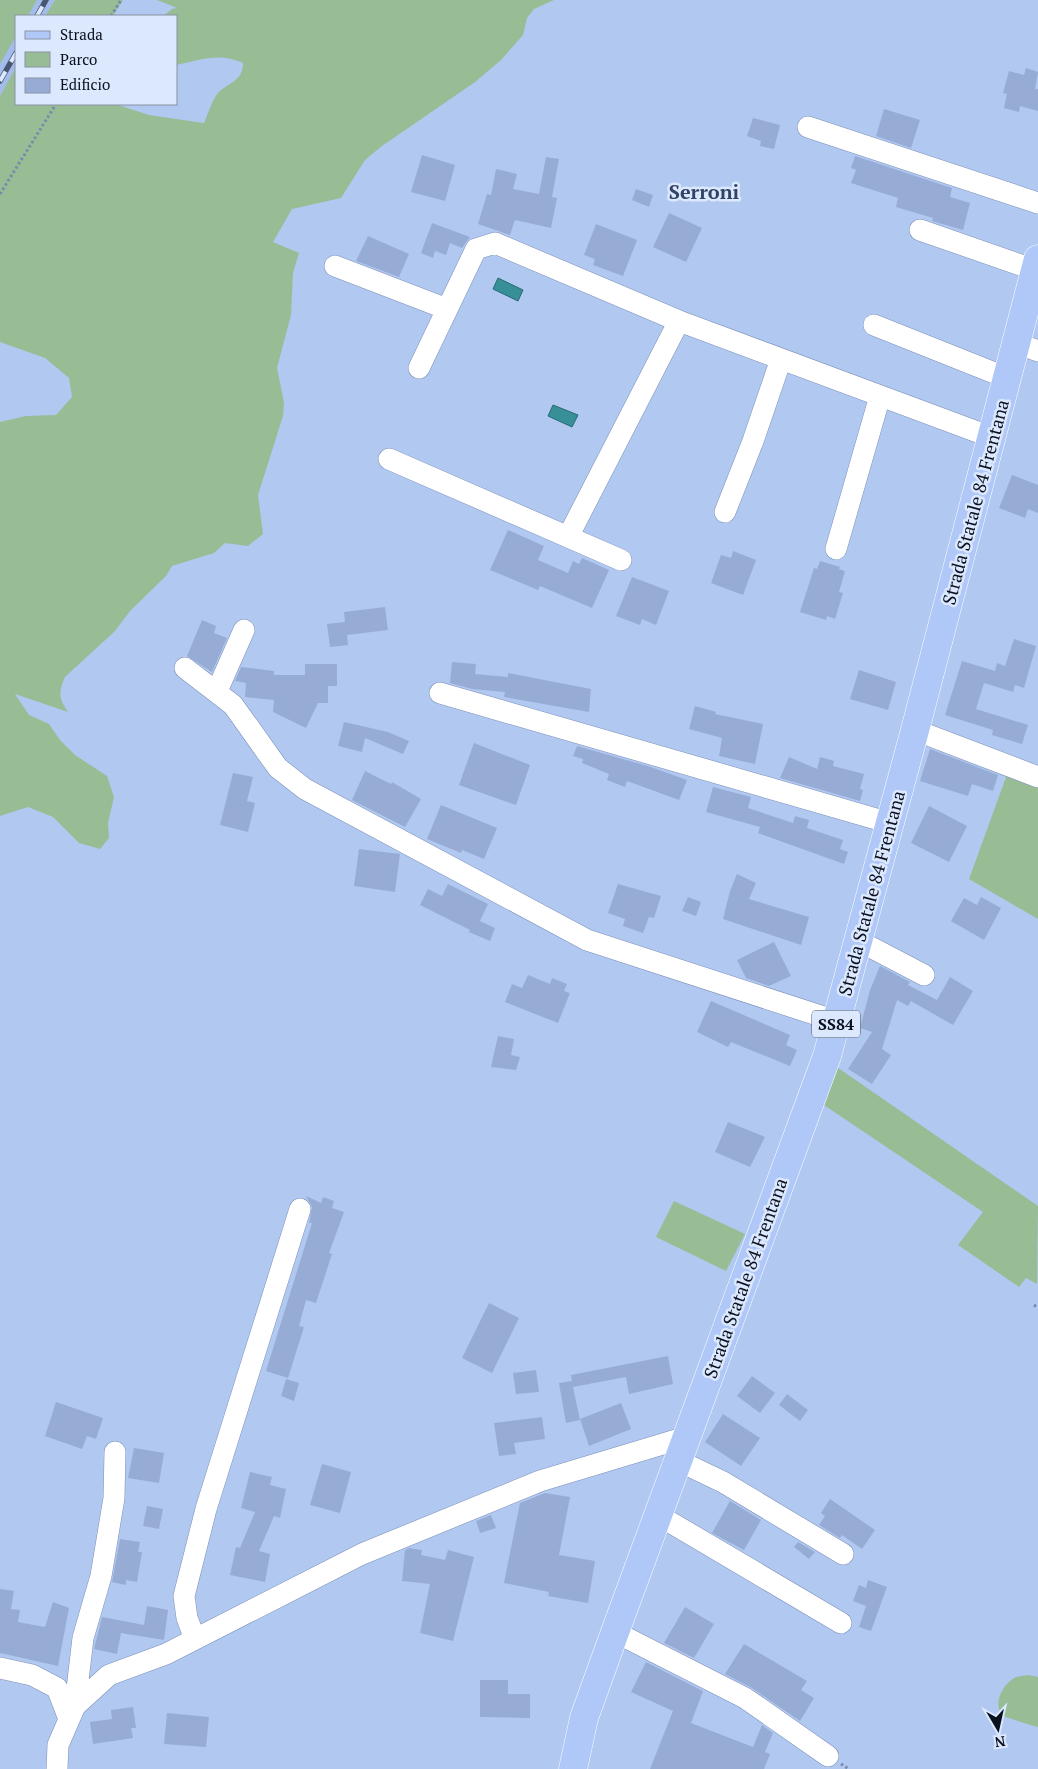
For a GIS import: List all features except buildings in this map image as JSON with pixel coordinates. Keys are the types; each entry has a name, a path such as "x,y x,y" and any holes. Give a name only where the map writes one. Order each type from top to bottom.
{"main road":[{"name":"Strada Statale 84 Frentana","path":"573,1769 584,1718 827,1056 1007,378 1027,347 1037,264"}],"street":[{"path":"808,127 1038,203"},
{"path":"920,230 1037,264"},
{"path":"419,368 476,249 495,243 679,321 992,437"},
{"path":"336,266 447,309"},
{"path":"568,537 679,321"},
{"path":"874,325 1007,378"},
{"path":"725,512 753,441 781,359"},
{"path":"836,548 880,396"},
{"path":"389,459 621,560"},
{"path":"217,691 244,630"},
{"path":"185,668 217,691 235,707 278,768 305,789 587,940 836,1021"},
{"path":"440,693 890,823"},
{"path":"915,730 1038,777"},
{"path":"858,941 924,975"},
{"path":"195,1639 187,1618 184,1596 206,1509 300,1209"},
{"path":"72,1712 109,1675 166,1654 362,1554 531,1485 682,1449 723,1482 843,1554"},
{"path":"57,1769 58,1745 72,1712 83,1638 101,1576 114,1498 115,1452"},
{"path":"658,1515 841,1623"},
{"path":"615,1632 745,1698 828,1756"},
{"path":"0,1668 32,1674 57,1688 72,1712"}],"path":[{"path":"112,15 121,0"},
{"path":"0,194 55,105"},
{"path":"1034,1305 1038,1308"}],"shaded area":[{"path":"36,0 55,0 46,15 28,15"},
{"path":"15,37 15,69 0,96 0,63"},
{"path":"498,278 523,290 518,301 493,289"},
{"path":"553,405 578,415 572,427 548,416"}],"green space":[{"path":"0,0 37,0 29,15 15,15 15,38 0,64"},
{"path":"55,0 123,0 114,15 46,15"},
{"path":"157,0 554,0 534,9 527,18 523,35 501,60 475,82 382,146 365,160 341,198 292,209 273,242 299,253 293,273 291,315 277,368 284,403 283,416 258,495 263,534 248,546 225,543 214,553 172,566 166,576 130,611 115,631 65,677 60,695 68,712 15,694 29,715 49,724 60,740 75,755 107,776 114,797 108,823 109,838 100,849 79,843 53,817 28,807 0,816 0,422 26,416 56,415 72,397 69,378 45,358 0,342 0,96 15,69 15,105 118,105 149,115 204,123 216,96 222,89 238,78 241,74 243,63 217,57 178,65 178,15 164,15 172,9 177,8"},
{"path":"1009,769 1038,781 1038,919 969,879"},
{"path":"831,1063 1038,1206 1037,1284 1026,1278 1019,1287 958,1245 983,1212 818,1101"},
{"path":"674,1201 745,1234 726,1271 656,1237"},
{"path":"1028,1675 1038,1677 1038,1727 1004,1716 999,1706 1000,1695 1007,1684 1016,1677"}],"railway":[{"path":"38,15 46,0"},
{"path":"0,81 15,55"}],"district":[{"name":"Serroni","path":"704,191"}]}
